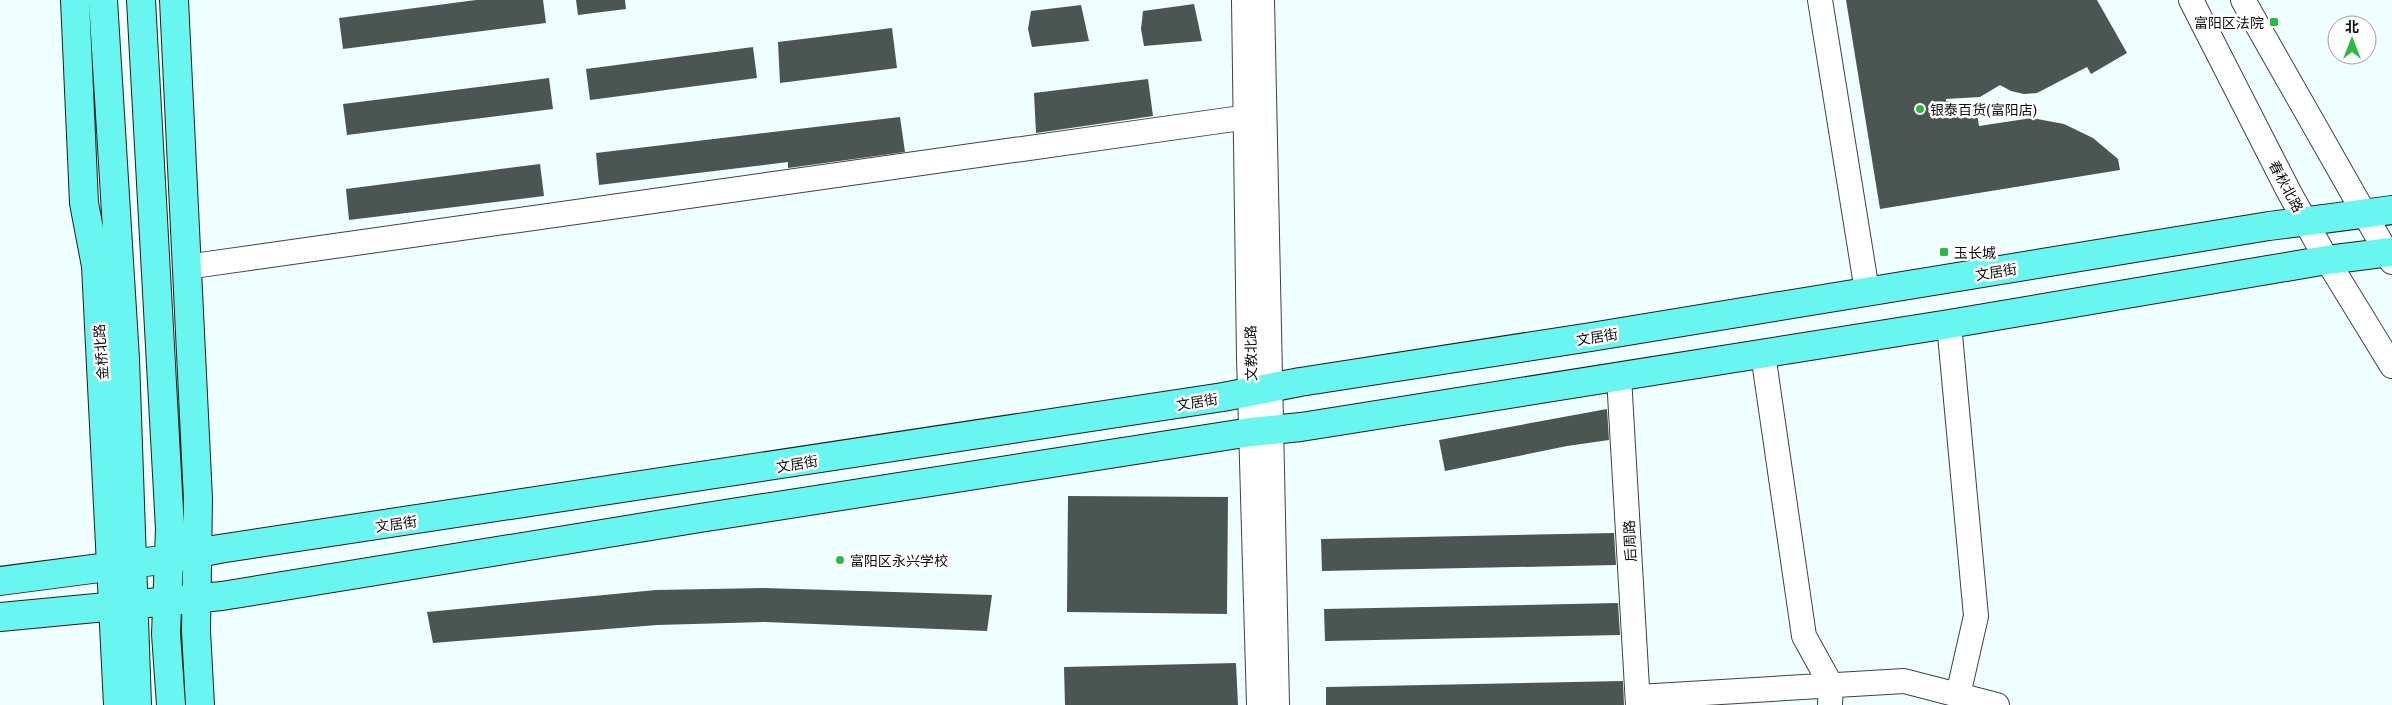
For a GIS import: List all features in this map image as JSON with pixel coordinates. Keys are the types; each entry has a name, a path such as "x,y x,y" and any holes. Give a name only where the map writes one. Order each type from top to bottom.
{"main road":[{"name":"金桥北路","path":"75,0 84,203 96,266 122,564"},
{"path":"141,0 170,530 167,602 171,705"},
{"path":"174,0 198,499 196,631 200,705"},
{"name":"金桥北路","path":"104,10 125,359 123,606 118,705"},
{"path":"80,98 104,10"},
{"name":"文居街","path":"0,581 169,558 1260,391 1300,382 1591,337 1867,291 2306,221 2392,210"},
{"path":"2188,240 2222,248 2226,261 2216,272 2199,282"},
{"path":"0,617 197,598 1261,431 1619,377 1949,324 2327,260 2390,256"},
{"name":"金桥北路","path":"123,606 137,705"}],"street":[{"name":"文教北路","path":"1244,0 1261,431 1259,705"},
{"name":"文教北路","path":"1260,391 1262,0"},
{"path":"1820,0 1867,291"},
{"name":"春秋北路","path":"2191,0 2327,260 2392,366"},
{"path":"2243,0 2363,214 2390,256"},
{"path":"186,267 1248,117"},
{"path":"1949,324 1976,616 1958,695"},
{"path":"1763,354 1804,636 1830,695"},
{"name":"后周路","path":"1619,377 1638,701"},
{"name":"文教北路","path":"1261,431 1277,705"},
{"path":"1638,701 1830,695 1904,681 1997,705"}],"building":[{"path":"476,0 543,0 546,23 343,49 339,18"},
{"path":"576,0 625,0 626,9 578,15"},
{"name":"银泰百货(富阳店)","path":"1846,0 2097,0 2127,53 2091,74 2087,67 2037,93 2024,94 2011,91 2000,85 1980,97 1946,99 1946,101 1976,107 1979,126 2032,118 2064,124 2093,138 2118,159 2120,170 1880,209"},
{"path":"1194,4 1202,41 1144,46 1141,29 1143,11"},
{"path":"1081,5 1089,41 1032,47 1028,29 1031,11"},
{"path":"892,28 897,68 780,83 778,42"},
{"path":"753,47 757,78 590,100 586,69"},
{"path":"549,78 553,109 347,135 343,104"},
{"path":"1148,79 1153,116 1036,133 1034,93"},
{"path":"900,117 905,152 788,168 788,162 599,185 596,153"},
{"path":"540,164 544,196 349,220 346,189"},
{"path":"1607,409 1609,440 1567,446 1445,471 1439,440"},
{"path":"1068,496 1228,497 1227,614 1067,612"},
{"path":"1614,533 1616,565 1322,571 1321,539"},
{"path":"764,588 992,595 987,631 765,622 657,625 433,643 427,612 656,590"},
{"path":"1618,603 1620,635 1325,641 1324,609"},
{"path":"1236,663 1238,705 1065,705 1064,667"},
{"path":"1623,681 1624,705 1326,705 1326,687"}],"place":[{"name":"富阳区法院","path":"2274,22"},
{"name":"银泰百货(富阳店)","path":"1920,109"},
{"name":"玉长城","path":"1944,252"},
{"name":"富阳区永兴学校","path":"840,560"}]}
